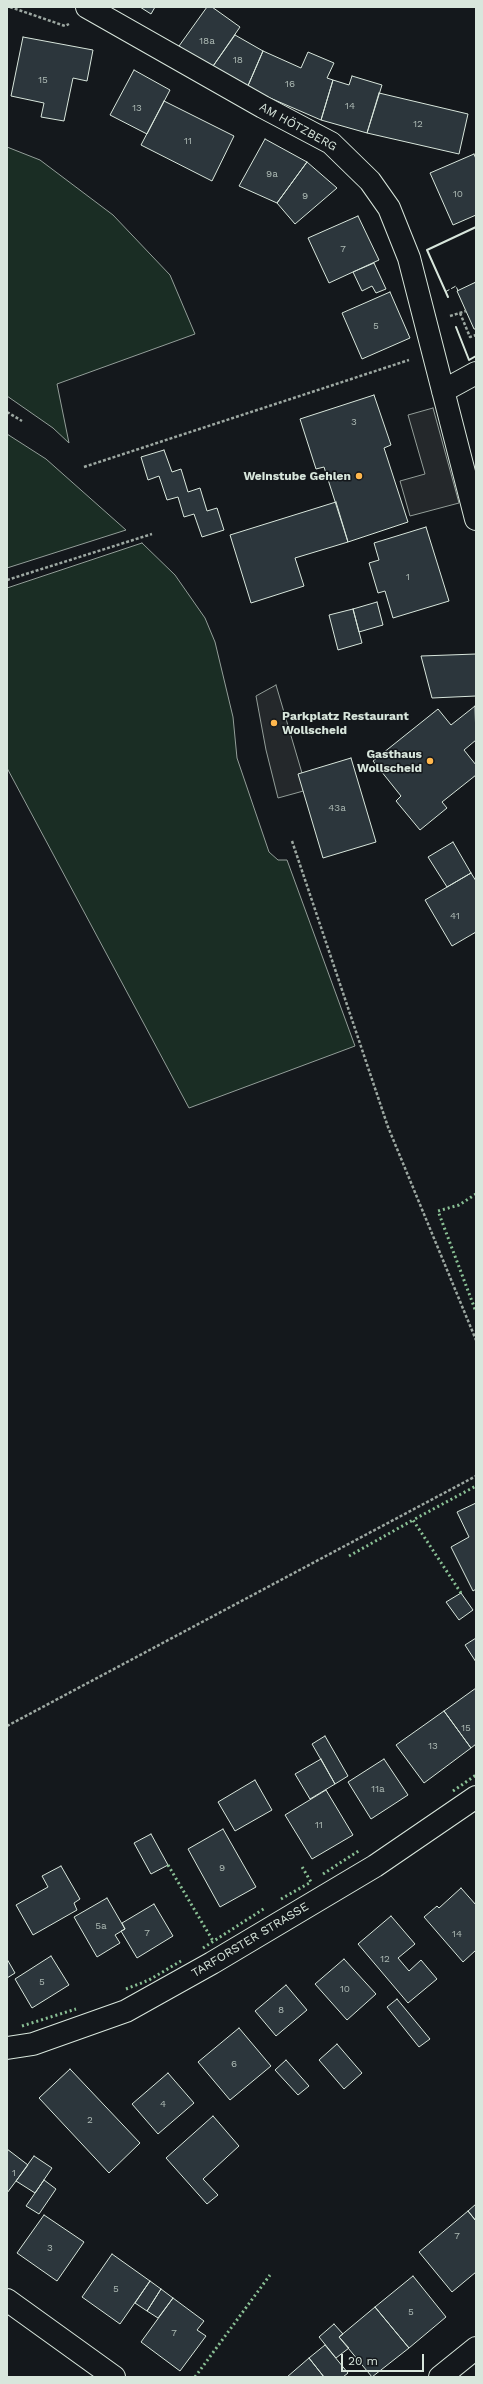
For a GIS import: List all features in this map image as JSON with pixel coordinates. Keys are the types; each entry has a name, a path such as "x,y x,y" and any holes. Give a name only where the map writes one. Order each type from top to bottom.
{"street":[{"name":"AM HÖTZBERG","path":"90,10 263,107 331,143 346,154 380,194 397,224 409,258 476,519"},
{"path":"443,391 476,374"},
{"name":"TARFORSTER STRASSE","path":"7,2048 33,2044 126,2011 212,1963 375,1866 476,1797"},
{"path":"7,2300 114,2377"},
{"path":"440,2377 476,2348"}],"path":[{"path":"10,7 65,26 90,10"},
{"path":"460,313 470,338 476,335"},
{"path":"84,467 433,352"},
{"path":"7,412 22,421"},
{"path":"7,580 152,534"},
{"path":"292,841 388,1127 476,1340"},
{"path":"7,1726 476,1476"}],"green space":[{"path":"7,147 40,160 113,215 170,275 195,334 57,384 69,443 53,428 7,396"},
{"path":"7,434 46,459 126,530 7,568"},
{"path":"142,543 175,575 205,618 215,642 233,717 237,758 269,852 278,860 287,860 355,1046 189,1108 7,768 7,588"}],"shaded area":[{"path":"433,408 459,503 410,516 400,481 425,474 408,415"},
{"name":"Parkplatz Restaurant Wollscheid","path":"276,685 307,790 278,798 266,750 256,696"}],"building":[{"path":"140,7 155,7 151,14"},
{"path":"207,7 212,7 240,27 211,69 179,46"},
{"path":"235,35 263,51 247,88 211,69"},
{"path":"23,37 93,50 87,81 73,78 64,121 41,117 44,103 11,96"},
{"path":"263,51 301,68 308,52 334,63 327,78 333,80 321,120 247,88"},
{"path":"134,70 170,90 147,134 110,115"},
{"path":"352,76 382,85 367,133 321,120 333,80 349,85"},
{"path":"379,93 468,114 459,154 367,133"},
{"path":"164,101 234,136 212,181 141,145"},
{"path":"265,139 307,162 277,203 239,186"},
{"path":"474,154 476,159 476,215 453,225 430,173"},
{"path":"307,162 337,188 295,224 277,203"},
{"path":"358,216 379,260 329,283 308,238"},
{"path":"374,263 386,289 376,293 372,286 362,291 353,272"},
{"path":"476,282 476,329 474,329 457,291"},
{"path":"390,292 410,338 362,359 342,313"},
{"path":"374,395 391,445 384,448 408,522 348,542 324,467 316,469 300,419"},
{"path":"164,450 172,472 181,469 188,492 200,488 207,511 217,508 224,530 202,537 194,514 184,517 178,497 167,500 159,476 148,480 141,457"},
{"path":"336,502 348,542 295,558 304,586 251,603 230,535"},
{"path":"426,527 449,601 393,618 385,591 378,593 369,563 379,560 374,543"},
{"path":"377,602 383,625 359,632 353,609"},
{"path":"353,609 362,643 338,650 329,615"},
{"path":"476,654 476,696 432,698 421,656"},
{"path":"475,706 476,740 464,750 476,765 476,775 442,802 447,808 420,830 396,801 401,796 373,761 438,709 451,725"},
{"path":"351,758 376,842 323,858 298,774"},
{"path":"453,842 471,873 447,887 428,857"},
{"path":"471,873 476,881 476,932 452,946 425,900"},
{"path":"476,1503 476,1589 473,1591 451,1547 469,1537 457,1512"},
{"path":"461,1593 473,1610 459,1620 446,1602"},
{"path":"476,1638 476,1662 465,1645"},
{"path":"476,1688 476,1744 471,1748 444,1711"},
{"path":"444,1711 471,1748 424,1783 396,1745"},
{"path":"325,1736 348,1776 335,1784 312,1744"},
{"path":"321,1759 335,1784 310,1799 295,1774"},
{"path":"384,1759 408,1795 371,1819 348,1782"},
{"path":"255,1780 272,1810 235,1831 218,1802"},
{"path":"326,1790 353,1835 312,1859 285,1815"},
{"path":"223,1829 256,1887 220,1907 188,1849"},
{"path":"151,1834 168,1865 151,1874 134,1843"},
{"path":"61,1866 80,1899 74,1903 77,1910 33,1935 16,1905 48,1887 42,1876"},
{"path":"461,1888 476,1905 476,1950 463,1962 424,1917 437,1906 439,1908"},
{"path":"107,1898 125,1929 115,1935 120,1943 97,1957 74,1917"},
{"path":"154,1904 173,1936 137,1958 121,1931 125,1929 122,1923"},
{"path":"391,1916 415,1944 398,1958 409,1971 421,1960 437,1979 408,2003 358,1944"},
{"path":"51,1956 69,1985 32,2008 15,1979"},
{"path":"7,1959 15,1973 7,1978"},
{"path":"344,1959 376,1994 347,2020 315,1984"},
{"path":"286,1985 307,2010 276,2036 255,2011"},
{"path":"397,1999 430,2039 419,2047 387,2007"},
{"path":"239,2028 271,2066 230,2100 198,2062"},
{"path":"337,2044 362,2073 344,2089 319,2060"},
{"path":"286,2060 309,2086 298,2095 275,2070"},
{"path":"70,2069 140,2143 109,2173 39,2098"},
{"path":"168,2073 194,2103 158,2134 132,2104"},
{"path":"213,2116 239,2146 203,2179 218,2195 207,2204 166,2158"},
{"path":"7,2149 28,2165 7,2193"},
{"path":"34,2156 52,2168 35,2193 16,2181"},
{"path":"44,2180 56,2189 39,2214 26,2206"},
{"path":"476,2204 476,2221 468,2211"},
{"path":"468,2211 476,2221 476,2272 452,2292 419,2252"},
{"path":"44,2215 84,2242 57,2281 17,2253"},
{"path":"112,2254 150,2281 120,2324 82,2297"},
{"path":"413,2276 446,2317 409,2348 375,2307"},
{"path":"150,2281 161,2289 147,2311 135,2303"},
{"path":"161,2289 173,2298 158,2318 147,2311"},
{"path":"173,2298 204,2321 197,2330 206,2336 180,2371 141,2342"},
{"path":"375,2307 409,2348 372,2377 339,2337"},
{"path":"334,2324 343,2334 339,2337 349,2348 336,2358 319,2337"},
{"path":"325,2345 348,2373 343,2377 324,2377 309,2358"},
{"path":"309,2358 324,2377 287,2377"}],"hedge":[{"path":"476,1194 459,1205 438,1211 476,1312"},
{"path":"461,1593 413,1520 476,1486"},
{"path":"349,1556 413,1520"},
{"path":"453,1791 476,1775"},
{"path":"323,1874 360,1850"},
{"path":"168,1865 213,1941"},
{"path":"281,1899 311,1882 301,1865"},
{"path":"203,1948 265,1908"},
{"path":"126,1989 149,1980 181,1961"},
{"path":"22,2026 76,2009"},
{"path":"195,2377 270,2275"}],"fence":[{"path":"445,292 456,286 458,291"}],"wall":[{"path":"448,297 427,250 476,227"},
{"path":"456,327 469,360 476,356"}],"place":[{"name":"Weinstube Gehlen","path":"359,476"},
{"name":"Parkplatz Restaurant Wollscheid","path":"274,723"},
{"name":"Gasthaus Wollscheid","path":"430,761"}]}
